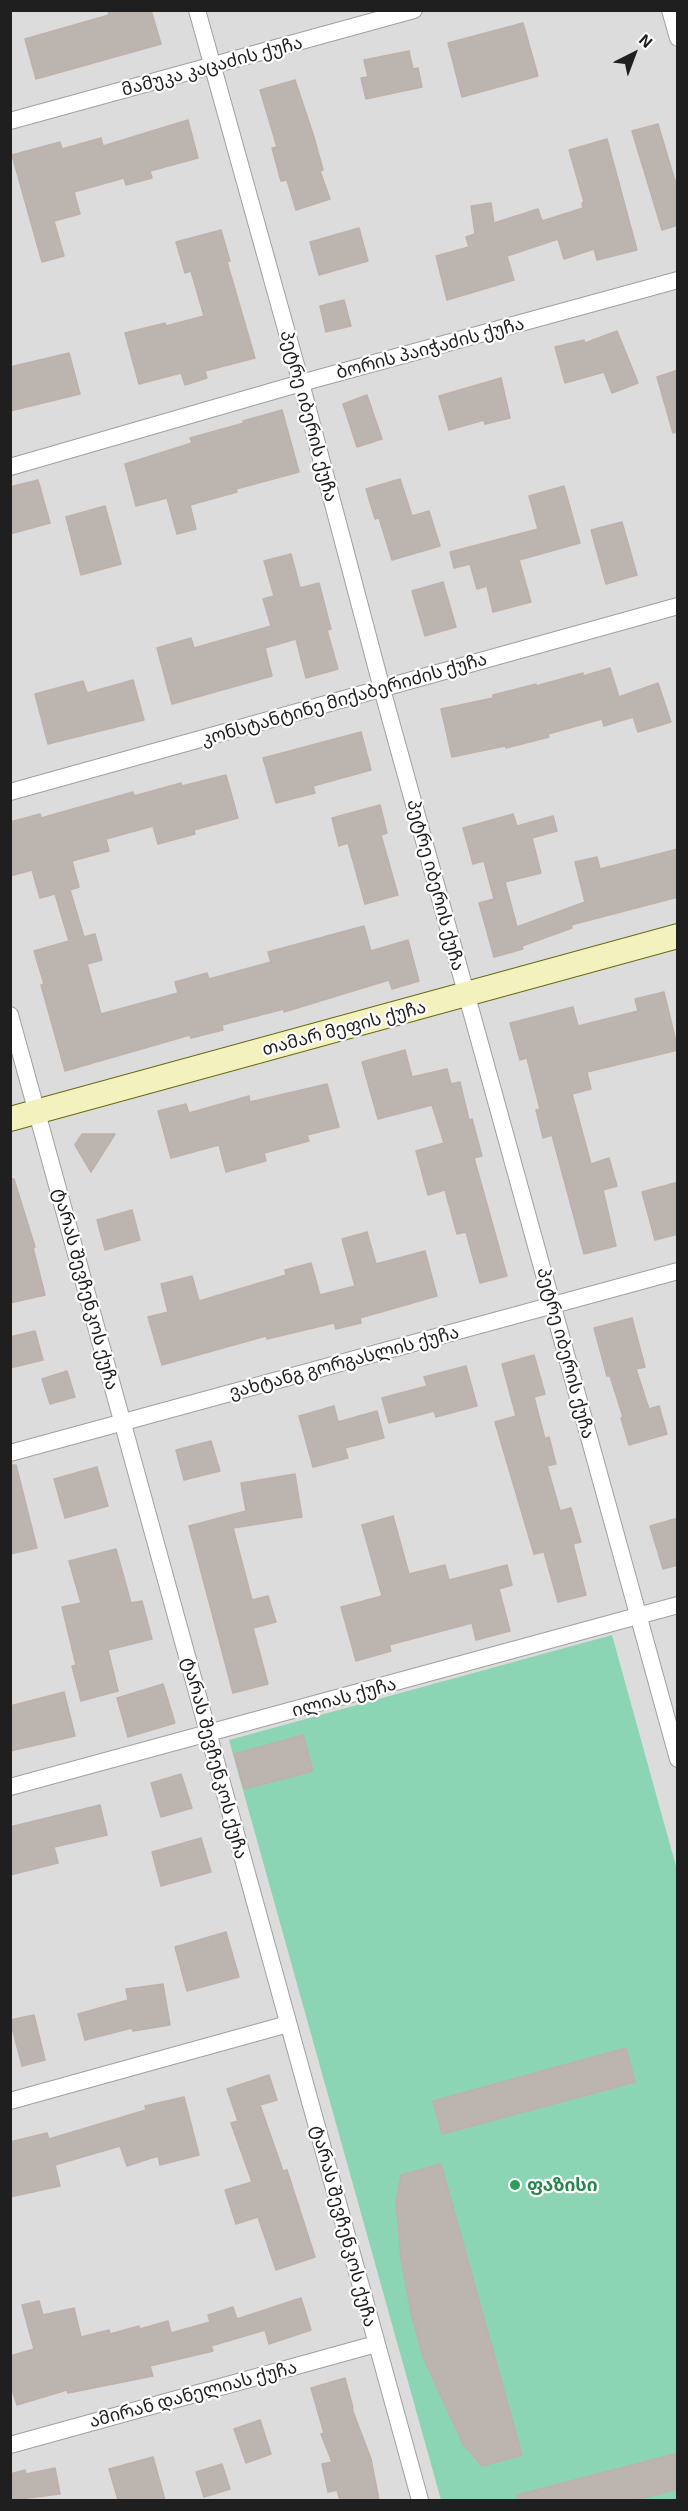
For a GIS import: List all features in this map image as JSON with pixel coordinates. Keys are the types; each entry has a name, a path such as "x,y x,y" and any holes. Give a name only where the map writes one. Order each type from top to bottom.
{"street":[{"name":"პეტრე იბერის ქუჩა","path":"197,10 678,1759"},
{"name":"მამუკა კაცაძის ქუჩა","path":"10,121 414,10"},
{"path":"670,10 678,38"},
{"name":"ბორის პაიჭაძის ქუჩა","path":"10,467 301,383 678,280"},
{"name":"კონსტანტინე მიქაბერიძის ქუჩა","path":"10,792 678,606"},
{"name":"თამარ მეფის ქუჩა","path":"10,1119 678,936"},
{"name":"ტარას შევჩენკოს ქუჩა","path":"10,1015 420,2500"},
{"name":"ვახტანგ გორგასლის ქუჩა","path":"10,1454 678,1271"},
{"name":"ილიას ქუჩა","path":"10,1787 208,1735 678,1605"},
{"path":"10,2101 288,2024"},
{"name":"ამირან დანელიას ქუჩა","path":"10,2445 376,2344"}],"shaded area":[{"path":"11,11 677,11 677,2500 11,2500"}],"green space":[{"name":"ფაზისი","path":"612,1635 677,1870 677,2500 441,2500 229,1740"}],"building":[{"path":"108,10 151,10 161,44 36,79 25,39 109,15"},
{"path":"523,23 538,76 462,97 448,43"},
{"path":"409,51 413,69 418,68 422,87 366,99 361,78 368,77 364,60"},
{"path":"295,80 314,137 323,170 320,171 330,199 296,210 287,180 281,181 272,148 277,147 260,90"},
{"path":"188,120 198,158 150,171 152,178 126,185 124,178 74,192 80,214 54,221 64,256 42,262 12,155 60,142 62,149 101,138 103,146"},
{"path":"658,124 675,181 678,180 678,225 662,230 632,131"},
{"path":"607,139 637,250 597,260 594,249 564,259 558,239 507,256 514,280 447,300 436,256 469,247 466,237 475,234 471,206 491,203 494,223 538,209 542,221 583,208 582,203 584,202 569,150"},
{"path":"359,228 368,261 319,275 310,242"},
{"path":"221,230 230,261 227,262 255,358 205,371 207,378 185,385 181,373 139,384 125,333 204,316 191,271 185,273 176,242"},
{"path":"344,300 351,326 326,332 320,306"},
{"path":"617,331 638,383 612,393 604,372 565,383 555,347 584,340 585,343"},
{"path":"69,353 80,394 10,411 10,367"},
{"path":"678,370 678,432 673,433 657,377"},
{"path":"501,378 510,418 485,424 484,420 449,430 439,396"},
{"path":"367,395 382,439 357,447 343,404"},
{"path":"282,410 299,472 236,489 237,492 190,505 196,529 177,534 167,498 136,506 125,464 192,443 190,438"},
{"path":"400,479 412,516 429,511 440,546 392,560 379,518 375,519 366,489"},
{"path":"38,480 50,523 10,534 10,487"},
{"path":"564,486 580,543 519,560 531,602 493,612 487,586 477,589 470,564 454,568 450,552 538,529 529,496"},
{"path":"105,506 121,564 81,575 66,517"},
{"path":"622,522 637,575 606,584 591,530"},
{"path":"291,554 300,588 319,583 331,629 327,630 338,669 306,678 296,639 265,648 272,676 172,704 157,648 191,638 194,648 271,626 263,599 274,596 264,561"},
{"path":"443,582 456,627 425,636 412,591"},
{"path":"610,668 619,697 658,683 671,722 638,732 633,717 604,726 602,719 548,734 549,737 506,748 505,746 452,757 441,709 493,698 493,695 536,684 536,686 583,673 583,676"},
{"path":"133,680 144,720 48,744 35,694 83,681 87,693"},
{"path":"361,732 371,770 313,786 315,793 276,803 263,758"},
{"path":"226,775 238,818 194,830 195,834 158,844 153,826 106,839 109,851 72,861 79,887 70,890 84,937 95,934 102,960 87,964 101,1014 178,993 175,982 207,973 209,979 271,962 268,952 364,926 371,951 408,940 419,981 392,989 389,980 284,1012 284,1009 222,1025 223,1030 191,1038 190,1035 65,1071 34,951 69,941 55,894 40,898 32,870 10,876 10,822 40,814 41,818 133,792 134,796 181,783 182,786"},
{"path":"380,805 387,833 381,835 398,895 365,904 348,843 339,846 332,818"},
{"path":"513,814 517,826 553,816 557,831 532,838 541,873 505,882 517,927 585,902 575,862 597,857 600,869 678,849 678,897 571,925 572,928 522,946 523,949 494,957 479,903 494,899 484,861 473,864 463,828"},
{"path":"664,992 678,1050 587,1072 591,1089 572,1094 591,1164 609,1158 617,1186 603,1190 616,1246 584,1254 552,1135 543,1138 536,1110 540,1109 527,1058 520,1060 510,1023 573,1007 578,1026 638,1011 635,999"},
{"path":"405,1050 412,1077 447,1069 451,1084 460,1082 469,1120 472,1119 482,1156 474,1158 507,1276 480,1283 466,1232 457,1234 445,1190 428,1195 416,1151 444,1143 432,1105 378,1119 362,1062"},
{"path":"327,1084 339,1127 307,1135 309,1141 264,1153 266,1161 226,1172 219,1145 171,1158 158,1111 186,1104 189,1113 249,1096 250,1102"},
{"path":"82,1134 115,1134 91,1172 75,1145"},
{"path":"10,1179 14,1179 35,1247 33,1248 45,1295 10,1303"},
{"path":"678,1182 678,1234 655,1240 642,1192"},
{"path":"132,1210 140,1240 105,1250 97,1220"},
{"path":"367,1232 376,1264 425,1251 437,1296 360,1318 361,1323 336,1329 334,1323 267,1339 266,1336 162,1365 148,1317 168,1312 161,1284 192,1276 199,1301 286,1275 285,1270 311,1263 320,1295 355,1286 342,1239"},
{"path":"632,1318 645,1367 636,1369 649,1409 659,1406 667,1434 629,1445 621,1418 623,1417 610,1376 607,1376 594,1328"},
{"path":"35,1331 43,1360 10,1368 10,1337"},
{"path":"534,1355 545,1394 534,1397 545,1439 549,1437 556,1464 547,1466 560,1511 571,1508 581,1542 573,1544 586,1595 558,1602 544,1552 534,1554 495,1422 516,1416 502,1364"},
{"path":"466,1366 477,1406 436,1417 434,1411 389,1423 382,1398 427,1386 424,1377"},
{"path":"67,1371 75,1397 50,1404 42,1379"},
{"path":"334,1406 338,1422 377,1411 384,1438 345,1448 348,1458 313,1467 299,1416"},
{"path":"211,1441 220,1471 184,1480 176,1450"},
{"path":"10,1465 16,1465 37,1548 10,1554"},
{"path":"97,1467 108,1506 65,1518 54,1479"},
{"path":"295,1474 302,1517 233,1528 252,1600 268,1596 276,1622 253,1628 268,1684 233,1693 189,1526 246,1511 241,1483"},
{"path":"393,1516 409,1574 445,1565 449,1580 507,1565 512,1585 499,1589 510,1631 476,1640 472,1623 389,1645 391,1651 356,1661 341,1607 382,1596 362,1525"},
{"path":"678,1518 678,1565 663,1569 650,1526"},
{"path":"116,1549 131,1603 142,1601 152,1639 108,1650 118,1691 81,1701 72,1666 76,1665 62,1607 81,1603 69,1561"},
{"path":"163,1684 175,1723 128,1737 117,1698"},
{"path":"64,1692 75,1736 10,1751 10,1706"},
{"path":"303,1735 313,1771 244,1789 234,1754"},
{"path":"181,1774 192,1808 161,1817 151,1783"},
{"path":"100,1805 107,1835 54,1847 58,1863 10,1875 10,1827"},
{"path":"201,1838 211,1872 161,1886 152,1852"},
{"path":"226,1932 239,1977 187,1991 175,1947"},
{"path":"163,1984 170,2025 133,2031 132,2028 85,2040 78,2014 128,2000 126,1989"},
{"path":"34,2015 45,2060 22,2066 10,2020"},
{"path":"626,2048 635,2082 442,2134 433,2101"},
{"path":"269,2075 277,2100 260,2105 283,2171 287,2170 315,2257 276,2270 258,2217 236,2224 225,2190 252,2182 231,2123 238,2121 227,2089"},
{"path":"184,2097 199,2155 160,2165 158,2156 127,2166 120,2146 55,2165 60,2186 10,2197 10,2142 47,2133 49,2139 146,2110 145,2106"},
{"path":"441,2164 522,2455 482,2466 463,2444 423,2357 411,2313 401,2258 396,2203 401,2175"},
{"path":"301,2298 311,2330 269,2344 265,2330 211,2346 213,2351 150,2366 153,2376 68,2393 67,2390 17,2405 10,2384 10,2356 34,2349 22,2305 39,2301 43,2315 74,2308 81,2337 109,2330 110,2334 139,2326 140,2329 168,2321 171,2333 210,2322 208,2315 233,2307 237,2319"},
{"path":"345,2378 352,2409 371,2459 379,2500 340,2500 337,2490 328,2492 322,2464 332,2462 321,2434 324,2433 311,2388"},
{"path":"260,2420 271,2454 246,2463 234,2429"},
{"path":"678,2453 678,2489 635,2500 518,2500 517,2495"},
{"path":"153,2457 165,2500 118,2500 109,2469"},
{"path":"222,2464 230,2489 204,2497 196,2472"},
{"path":"55,2468 60,2494 12,2500 10,2474 25,2470 26,2474"}],"place":[{"name":"ფაზისი","path":"515,2185"}]}
